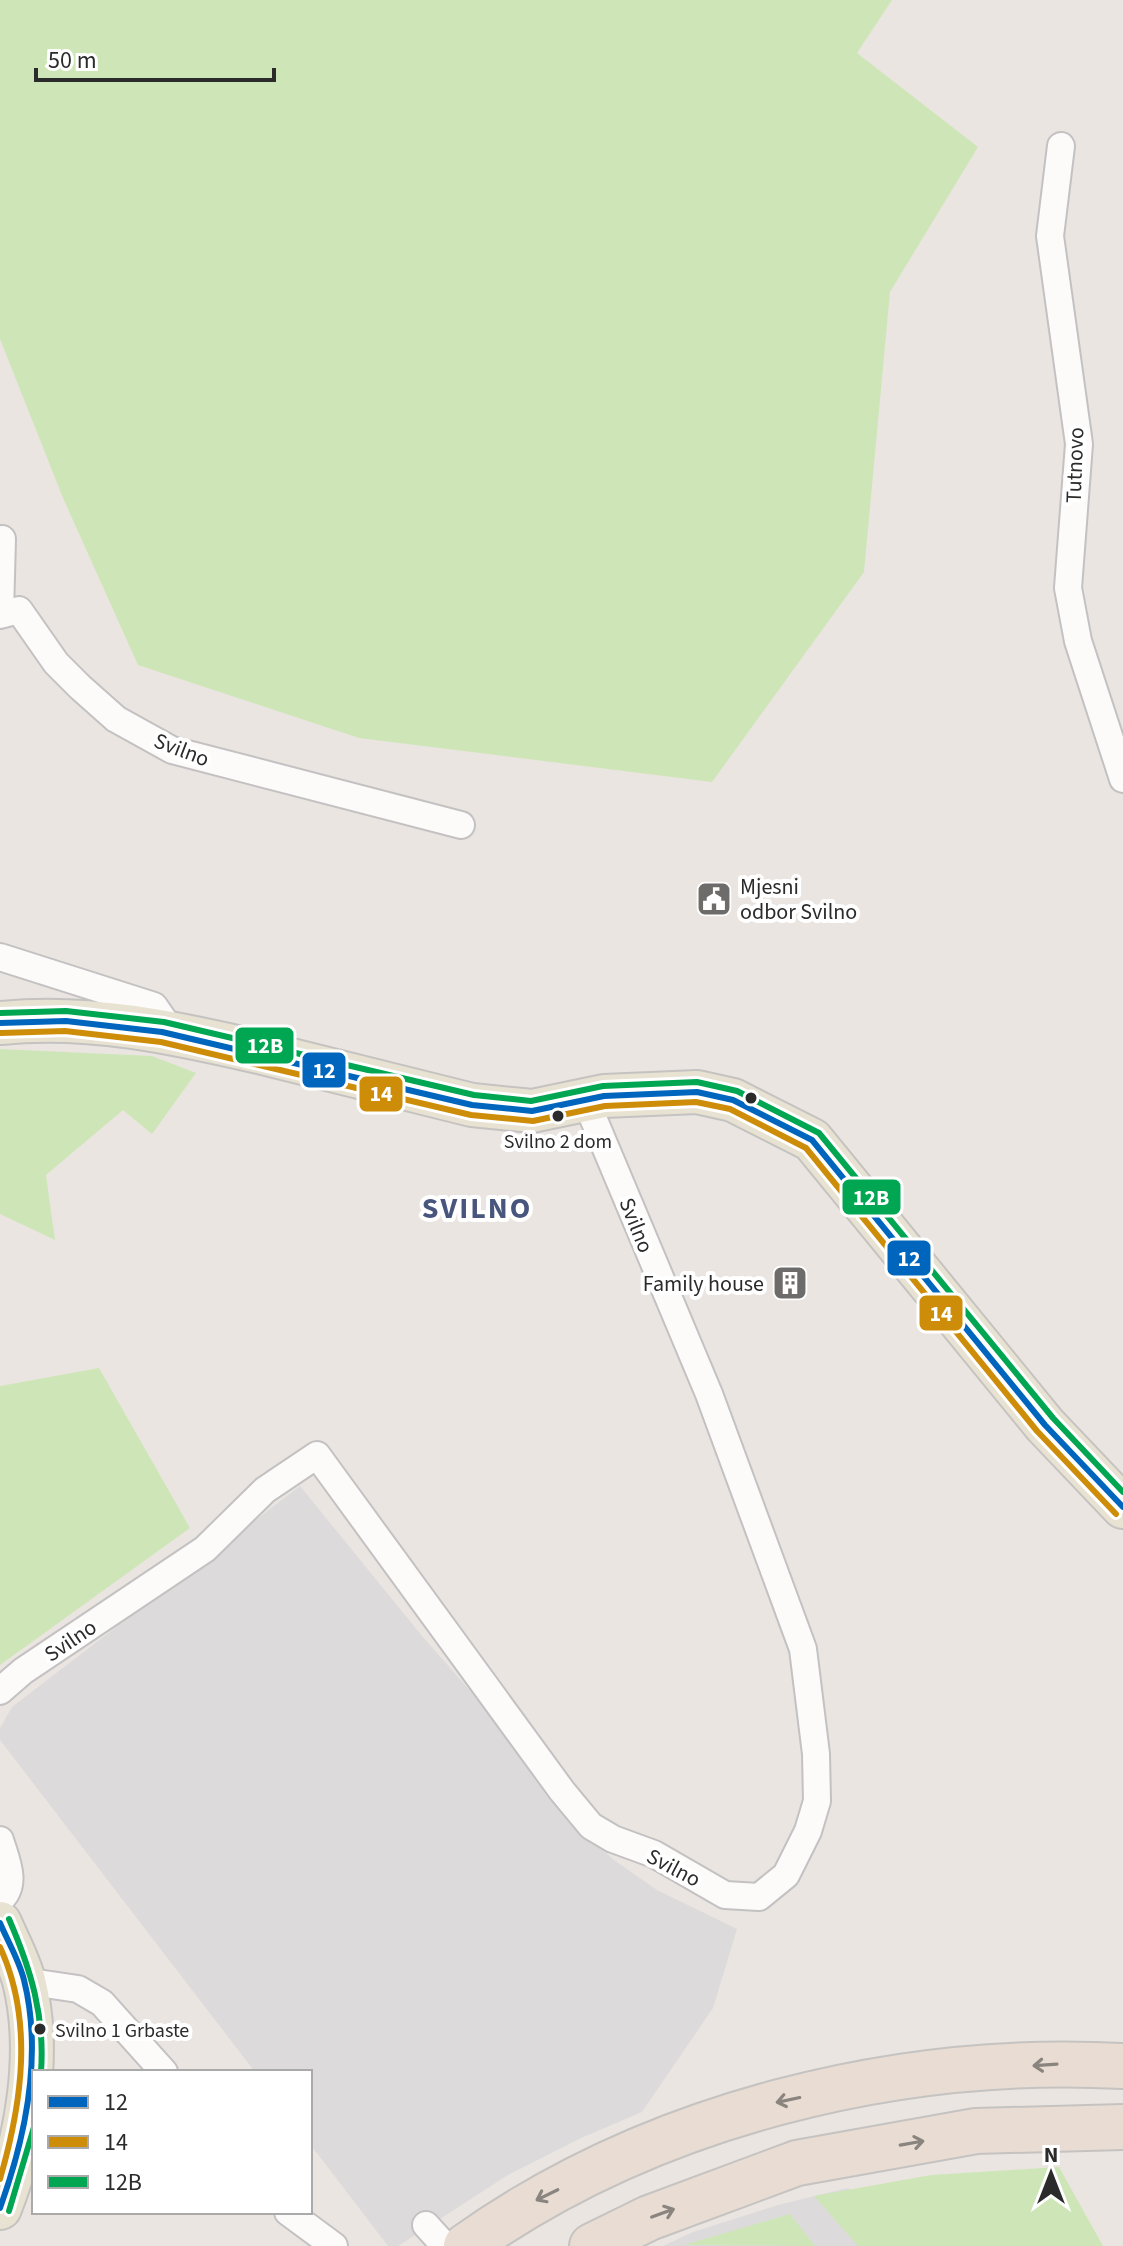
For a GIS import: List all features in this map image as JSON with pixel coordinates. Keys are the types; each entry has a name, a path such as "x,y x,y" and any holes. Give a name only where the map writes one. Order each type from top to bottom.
{"highway":[{"path":"466,2246 520,2208 638,2150 774,2103 919,2074 1071,2063 1123,2066"},
{"path":"592,2246 649,2218 797,2163 976,2131 1123,2127"}],"main road":[{"path":"0,1023 37,1019 106,1021 172,1032 472,1105 532,1111 619,1095 697,1092 733,1100 812,1140 1045,1425 1123,1507"},
{"path":"0,1923 24,1981 32,2053 23,2128 0,2208"}],"street":[{"name":"Tutnovo","path":"1061,146 1050,236 1079,444 1068,588 1078,641 1123,779"},
{"path":"0,614 2,539"},
{"name":"Svilno","path":"0,614 19,610 56,663 80,687 116,719 172,750 461,825"},
{"path":"0,957 154,1006 172,1032"},
{"name":"Svilno","path":"0,1691 23,1671 205,1549 265,1490 317,1455 562,1791 591,1826 613,1839 654,1854 725,1895 759,1897 786,1875 808,1831 817,1801 816,1754 803,1649 709,1394 586,1101"},
{"path":"0,1840 10,1874 7,1894 0,1900"},
{"path":"24,1981 78,1989 102,2003 162,2070"},
{"path":"291,2214 334,2246"},
{"path":"426,2225 445,2246"}],"shaded area":[{"path":"300,1486 422,1636 495,1719 571,1822 614,1860 657,1890 737,1929 713,2008 642,2112 581,2138 508,2175 398,2246 388,2246 312,2147 312,2070 253,2070 0,1740 0,1728 12,1707"},
{"path":"848,2188 917,2246 663,2246 693,2232 778,2205"}],"green space":[{"path":"0,0 892,0 857,53 978,147 890,292 864,572 712,782 359,738 138,665 63,498 0,339"},
{"path":"0,1049 152,1056 196,1073 152,1134 123,1110 46,1175 55,1240 0,1214"},
{"path":"99,1368 190,1528 0,1665 0,1386"},
{"path":"1059,2167 1103,2246 858,2246 814,2196 931,2175"},
{"path":"790,2214 815,2246 684,2245"}],"transit line":[{"name":"12B","path":"0,1013 66,1011 164,1022 474,1095 531,1101 603,1086 697,1082 737,1091 819,1133 1053,1418 1123,1492"},
{"name":"12","path":"0,1023 66,1021 162,1032 472,1105 532,1111 604,1096 697,1092 733,1100 812,1140 1045,1425 1123,1507"},
{"name":"14","path":"1,1033 65,1031 161,1042 471,1115 533,1121 605,1106 696,1102 730,1109 806,1148 1037,1431 1116,1514"},
{"name":"12B","path":"9,1919 35,1994 41,2032 41,2070"},
{"name":"12","path":"0,1923 24,1980 32,2038 32,2067 24,2124 0,2208"},
{"name":"14","path":"0,1947 11,1975 21,2033 19,2092 0,2179"},
{"name":"12B","path":"9,2211 32,2134"}],"place":[{"name":"Mjesni odbor Svilno","path":"714,899"},
{"name":"Svilno 2 dom","path":"558,1116"},
{"name":"Family house","path":"790,1283"},
{"name":"Svilno 1 Grbaste","path":"40,2029"}],"district":[{"name":"SVILNO","path":"477,1208"}]}
